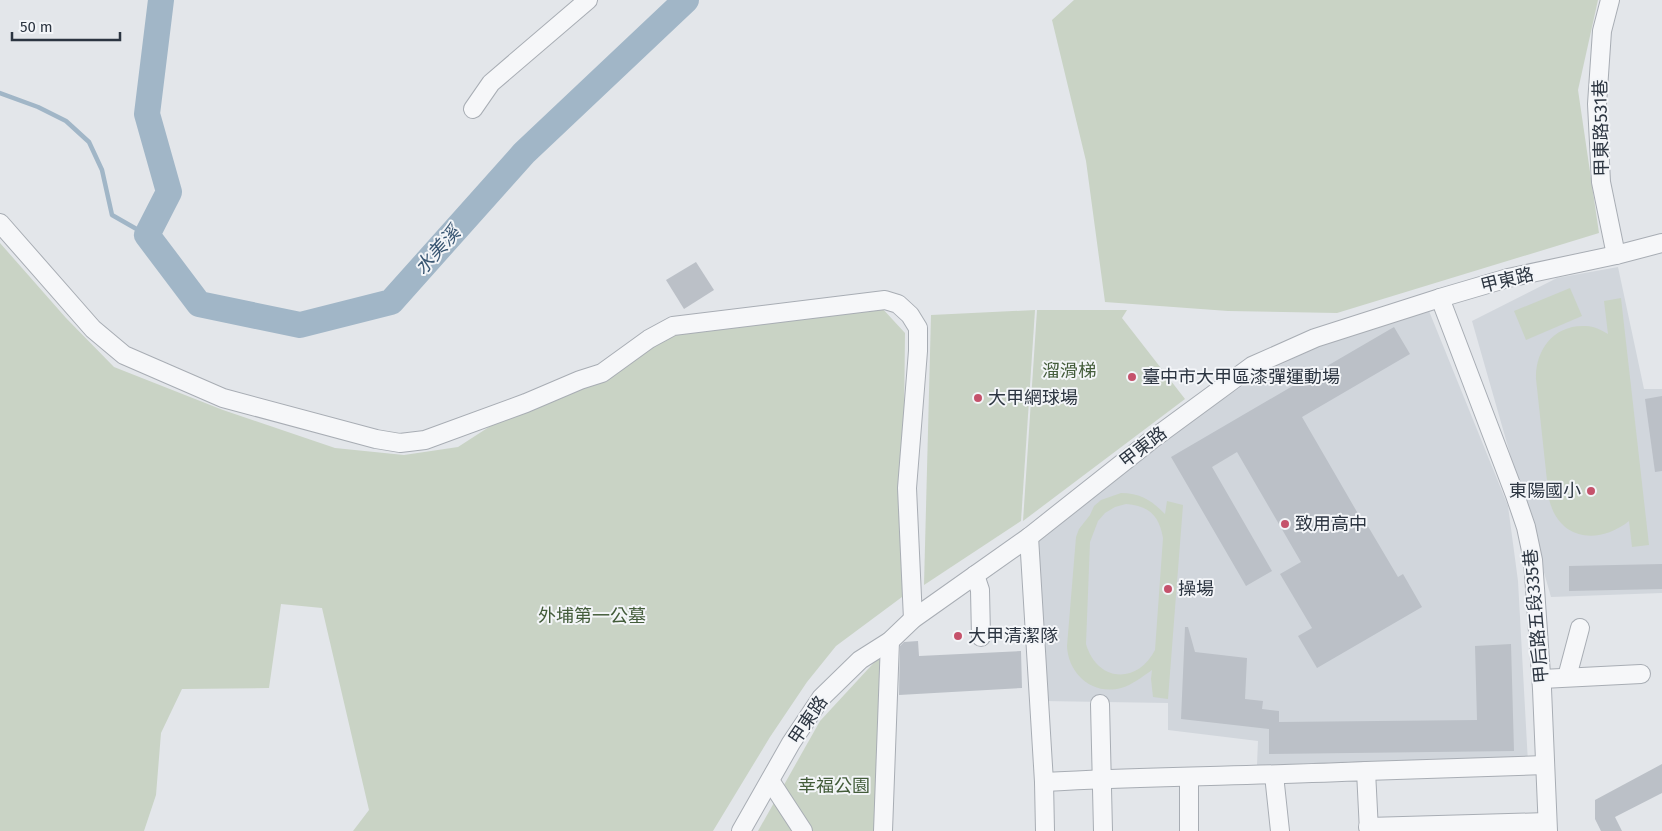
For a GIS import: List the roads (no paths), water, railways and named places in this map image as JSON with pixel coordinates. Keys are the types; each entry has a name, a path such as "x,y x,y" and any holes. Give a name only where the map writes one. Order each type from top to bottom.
{"street":[{"path":"473,108 491,84 588,0"},
{"name":"甲東路531巷","path":"1610,0 1602,31 1597,104 1601,182 1616,255"},
{"path":"0,224 92,329 124,355 223,398 376,439 400,442 425,440 602,373 649,339 673,326 885,300 898,304 910,315 918,328 918,351 907,488 913,619"},
{"name":"甲東路","path":"741,831 792,743 821,698 860,660 890,641 913,619 1028,537 1154,438 1252,366 1315,338 1440,298 1508,278 1616,255 1662,243"},
{"name":"甲后路五段335巷","path":"1440,298 1515,495 1526,527 1534,560 1542,678 1547,826"},
{"path":"1028,537 1044,782 1045,831"},
{"path":"975,575 980,590 981,637"},
{"path":"1567,677 1580,628"},
{"path":"883,831 890,641"},
{"path":"1542,678 1641,674"},
{"path":"1100,704 1103,831"},
{"path":"1044,782 1102,778 1188,778 1545,765"},
{"path":"1366,771 1369,829 1547,826"},
{"path":"1274,775 1280,831"},
{"path":"1188,778 1189,831"},
{"path":"770,782 802,831"}],"waterway":[{"name":"水美溪","path":"161,0 147,114 169,192 147,235 199,304 300,325 391,302 524,153 686,0"},
{"path":"0,93 38,107 66,121 89,142 102,170 112,215 147,235"}],"place":[{"name":"臺中市大甲區漆彈運動場","path":"1132,377"},
{"name":"大甲網球場","path":"978,398"},
{"name":"東陽國小","path":"1591,491"},
{"name":"致用高中","path":"1285,524"},
{"name":"操場","path":"1168,589"},
{"name":"大甲清潔隊","path":"958,636"}],"park label":[{"name":"溜滑梯","path":"1069,371"},
{"name":"外埔第一公墓","path":"592,616"},
{"name":"幸福公園","path":"834,786"}]}
